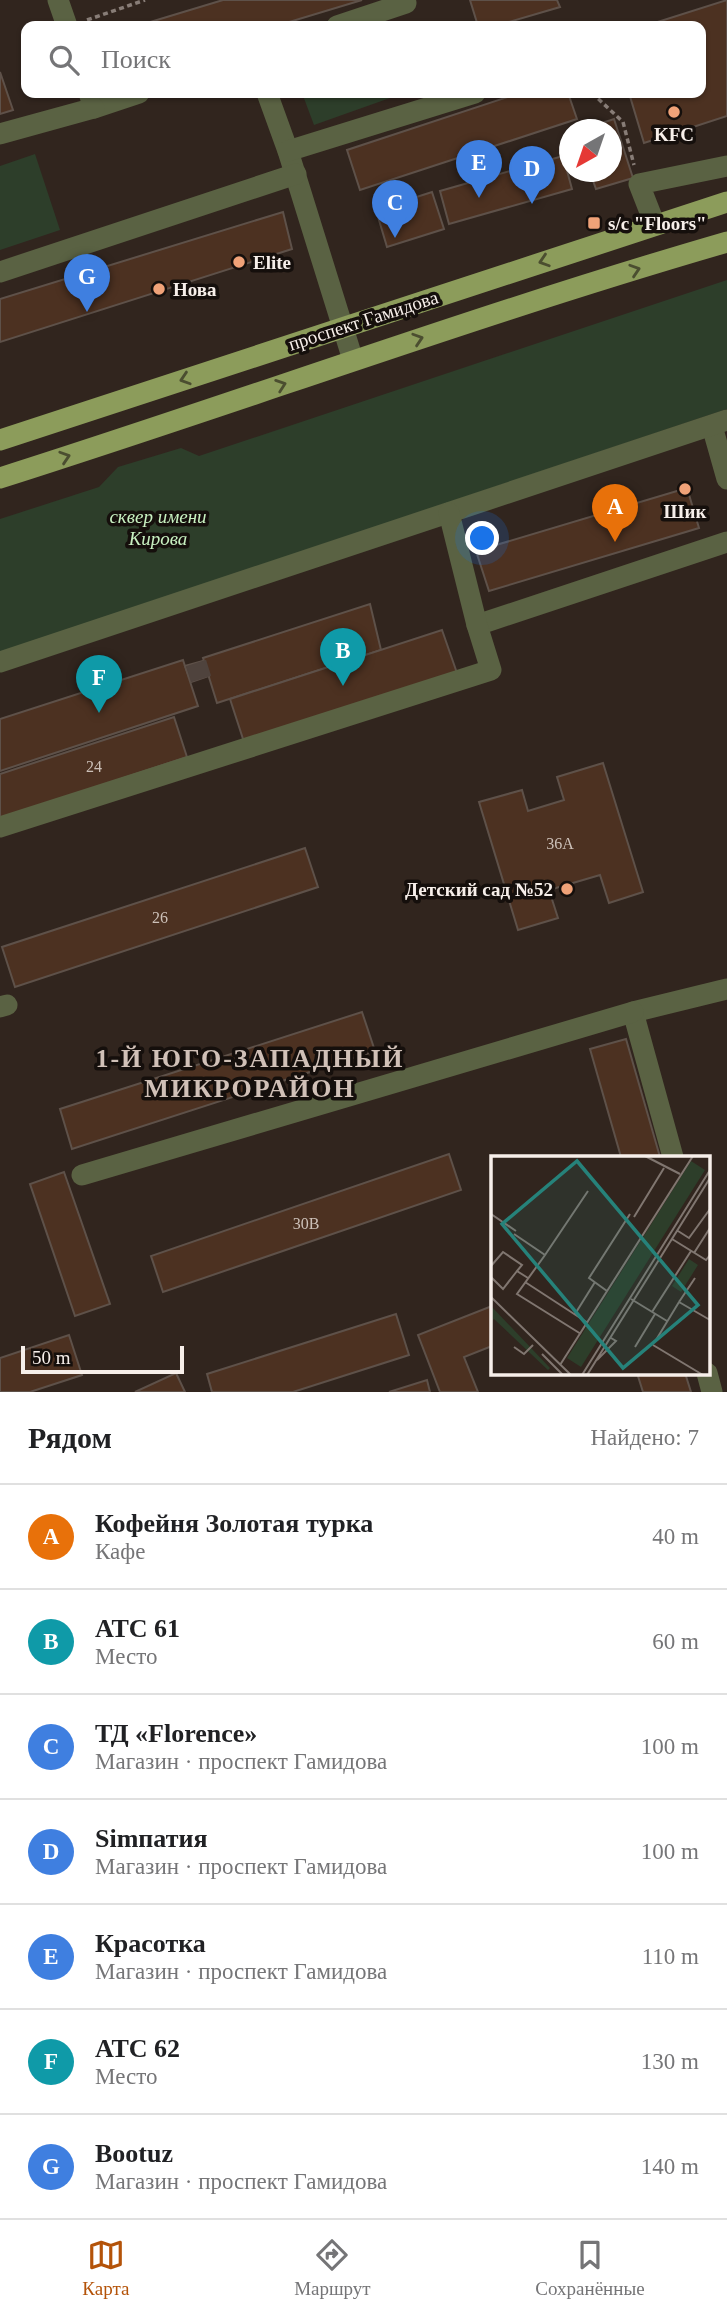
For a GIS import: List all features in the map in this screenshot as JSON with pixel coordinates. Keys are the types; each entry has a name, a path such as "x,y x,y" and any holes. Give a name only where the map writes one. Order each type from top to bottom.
{"main road":[{"name":"проспект Гамидова","path":"0,440 727,202"},
{"name":"проспект Гамидова","path":"0,478 178,421 353,360 727,242"}],"street":[{"path":"58,0 72,21"},
{"path":"352,21 406,3"},
{"path":"269,98 296,174 353,360"},
{"path":"288,150 459,98"},
{"path":"0,135 92,100"},
{"path":"655,225 639,184 727,166"},
{"path":"0,272 296,174"},
{"path":"0,662 720,423 727,479"},
{"path":"0,827 491,670 449,513"},
{"path":"477,625 727,542"},
{"path":"82,1175 634,1012 727,989"},
{"path":"634,1012 673,1156"},
{"path":"707,1374 712,1392"}],"path":[{"path":"83,21 145,0"},
{"path":"597,98 623,122 639,184"}],"green space":[{"path":"304,98 390,98 314,125"},
{"path":"35,154 60,230 0,250 0,166"},
{"name":"сквер имени Кирова","path":"727,280 727,409 0,653 0,519 99,487 118,467 181,448 199,456"}],"building":[{"path":"223,0 362,0 293,21 154,21"},
{"path":"470,0 557,0 560,7 512,21 476,21"},
{"path":"727,0 727,116 644,143 630,98 706,98 706,21 661,21"},
{"path":"0,72 13,110 0,114"},
{"path":"505,98 570,98 577,119 559,119 559,125 360,190 347,150"},
{"path":"622,144 633,178 622,181"},
{"path":"559,157 559,182 570,182 572,189 449,224 440,191"},
{"path":"594,182 620,182 596,189"},
{"path":"432,192 444,229 387,247 376,210"},
{"path":"283,212 292,249 0,342 0,299"},
{"path":"687,488 699,528 489,591 476,551"},
{"path":"370,604 381,650 217,703 203,658"},
{"path":"442,630 457,673 244,742 230,699"},
{"path":"183,660 198,706 0,771 0,719"},
{"path":"203,661 209,676 191,682 185,666"},
{"path":"174,717 187,757 0,819 0,774"},
{"path":"603,763 643,892 609,903 600,875 549,890 558,918 518,930 479,802 522,790 528,811 564,800 557,777"},
{"path":"305,848 318,887 15,987 2,947"},
{"path":"362,1012 375,1051 72,1149 60,1109"},
{"path":"626,1039 660,1156 621,1156 590,1049"},
{"path":"449,1154 461,1190 163,1292 151,1256"},
{"path":"64,1172 110,1304 75,1316 30,1184"},
{"path":"491,1306 491,1346 464,1357 478,1392 440,1392 418,1335"},
{"path":"396,1314 409,1355 293,1392 212,1392 207,1374"},
{"path":"69,1335 82,1375 30,1392 0,1392 0,1358"},
{"path":"176,1373 185,1392 135,1392"},
{"path":"637,1374 685,1374 691,1392 643,1392"},
{"path":"427,1380 430,1392 389,1392"}],"tunnel":[{"path":"196,663 201,679"}],"place":[{"name":"KFC","path":"674,112"},
{"name":"Красотка","path":"479,198"},
{"name":"Simпатия","path":"532,204"},
{"name":"s/c \"Floors\"","path":"594,223"},
{"name":"ТД «Florence»","path":"395,238"},
{"name":"Elite","path":"239,262"},
{"name":"Нова","path":"159,289"},
{"name":"Bootuz","path":"87,312"},
{"name":"Шик","path":"685,489"},
{"name":"Кофейня Золотая турка","path":"615,542"},
{"name":"АТС 61","path":"343,686"},
{"name":"АТС 62","path":"99,713"},
{"name":"Детский сад №52","path":"567,889"}],"district":[{"name":"1-Й ЮГО-ЗАПАДНЫЙ МИКРОРАЙОН","path":"250,1073"}]}
